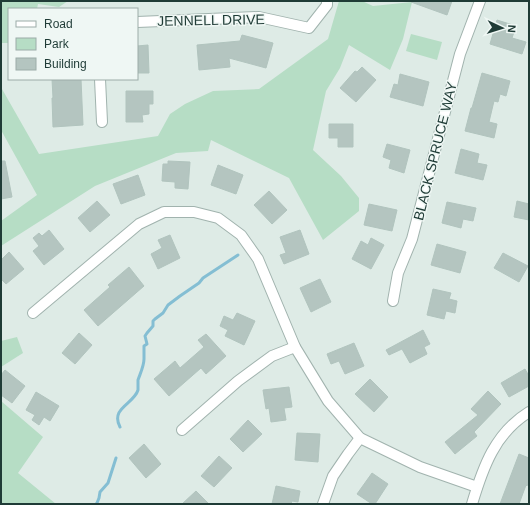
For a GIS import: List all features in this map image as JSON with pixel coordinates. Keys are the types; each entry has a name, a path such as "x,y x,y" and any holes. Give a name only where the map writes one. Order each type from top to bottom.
{"street":[{"name":"JENNELL DRIVE","path":"138,22 259,17 309,28 327,5 327,1"},
{"name":"BLACK SPRUCE WAY","path":"393,301 398,273 412,239 460,54 480,1"},
{"path":"100,80 102,122"},
{"path":"33,313 139,224 164,212 194,212 218,218 241,235 258,259 295,347 328,401 360,438 420,467 477,487"},
{"path":"182,430 238,381 272,356 295,347"},
{"path":"472,504 487,460 497,442 513,423 529,412"},
{"path":"323,504 333,476 360,438"}],"green space":[{"path":"1,1 68,1 59,7 38,4 37,8 8,8 8,43 1,43"},
{"path":"339,1 362,1 373,6 412,2 403,39 390,70 349,45 340,68 326,91 313,150 341,176 359,198 359,211 323,240 289,178 211,140 208,151 176,153 95,186 1,246 1,221 37,195 1,130 1,47 2,89 39,154 158,136 170,114 185,104 213,91 259,89 328,39"},
{"path":"411,34 442,42 437,60 406,51"},
{"path":"17,337 23,353 1,367 1,341"},
{"path":"1,401 43,437 18,473 56,504 1,504"}],"building":[{"path":"411,1 452,1 447,15"},
{"path":"497,20 516,26 512,38 526,42 522,54 490,44"},
{"path":"242,35 273,43 266,68 229,58 230,67 199,70 197,45 240,41"},
{"path":"148,45 149,73 138,73 138,46"},
{"path":"362,67 376,80 356,102 340,88 355,71 357,72"},
{"path":"482,73 510,81 506,96 500,94 498,102 494,101 489,122 497,124 494,138 465,131"},
{"path":"400,74 429,82 423,106 390,97 394,84 398,85"},
{"path":"52,80 81,80 83,125 53,127"},
{"path":"126,91 153,91 153,104 149,104 149,114 142,115 143,122 126,122"},
{"path":"329,124 353,124 353,147 338,147 338,138 329,138"},
{"path":"387,144 410,150 404,173 389,168 391,160 383,157"},
{"path":"461,149 479,154 477,163 487,165 483,180 455,173"},
{"path":"1,161 5,161 12,197 1,199"},
{"path":"168,161 190,162 188,189 175,188 175,182 162,181 163,164 168,164"},
{"path":"218,165 243,175 236,194 211,185"},
{"path":"138,175 145,195 121,204 113,184"},
{"path":"269,191 287,210 272,224 254,205"},
{"path":"97,201 110,215 90,232 78,218"},
{"path":"517,201 529,204 529,220 514,217"},
{"path":"447,202 476,208 473,221 463,219 461,228 442,223"},
{"path":"369,204 397,210 392,231 364,225"},
{"path":"49,230 64,249 44,265 33,251 39,246 33,238 39,233 42,236"},
{"path":"300,230 309,254 284,264 280,255 286,253 280,237"},
{"path":"170,235 180,258 158,269 151,254 162,248 158,240"},
{"path":"371,238 384,245 371,269 352,259 361,241 368,245"},
{"path":"437,244 466,252 460,273 431,265"},
{"path":"9,252 24,269 6,284 1,279 1,260"},
{"path":"503,253 528,266 519,282 494,268"},
{"path":"129,267 144,286 98,326 84,310 110,287 108,285"},
{"path":"320,279 331,302 311,312 300,288"},
{"path":"433,289 451,293 449,299 457,301 455,313 446,311 444,319 427,315"},
{"path":"237,313 255,321 244,345 225,336 228,330 220,326 224,316 233,320"},
{"path":"423,330 430,344 424,347 427,354 410,363 402,349 389,355 386,350"},
{"path":"79,333 92,345 75,364 62,353"},
{"path":"206,334 226,356 206,374 201,368 169,396 154,379 175,361 180,368 204,347 198,340"},
{"path":"354,343 364,366 345,374 339,361 331,364 327,354"},
{"path":"525,369 529,376 529,386 509,397 501,383"},
{"path":"5,370 25,386 12,403 1,395 1,375"},
{"path":"370,379 388,397 374,412 355,394"},
{"path":"289,387 292,407 284,408 286,420 271,422 269,408 266,409 263,390"},
{"path":"488,391 501,404 474,432 477,436 455,454 445,442 478,415 471,409"},
{"path":"36,392 59,406 50,421 44,417 39,425 32,420 35,415 26,410"},
{"path":"248,420 262,434 243,452 230,439"},
{"path":"297,433 320,434 318,462 295,460"},
{"path":"144,444 161,464 146,478 129,458"},
{"path":"519,454 529,458 529,480 527,486 526,485 519,504 500,504"},
{"path":"219,456 232,468 214,487 201,476"},
{"path":"372,473 388,484 375,504 372,504 357,494"},
{"path":"276,486 300,491 298,502 292,501 291,504 272,504"},
{"path":"196,491 209,504 182,504"}],"waterway":[{"path":"120,427 118,415 136,395 138,390 138,380 144,362 144,346 147,344 145,336 153,326 153,321 163,313 168,305 199,283 203,278 238,255"},
{"path":"96,504 100,492 108,483 116,458"}]}
